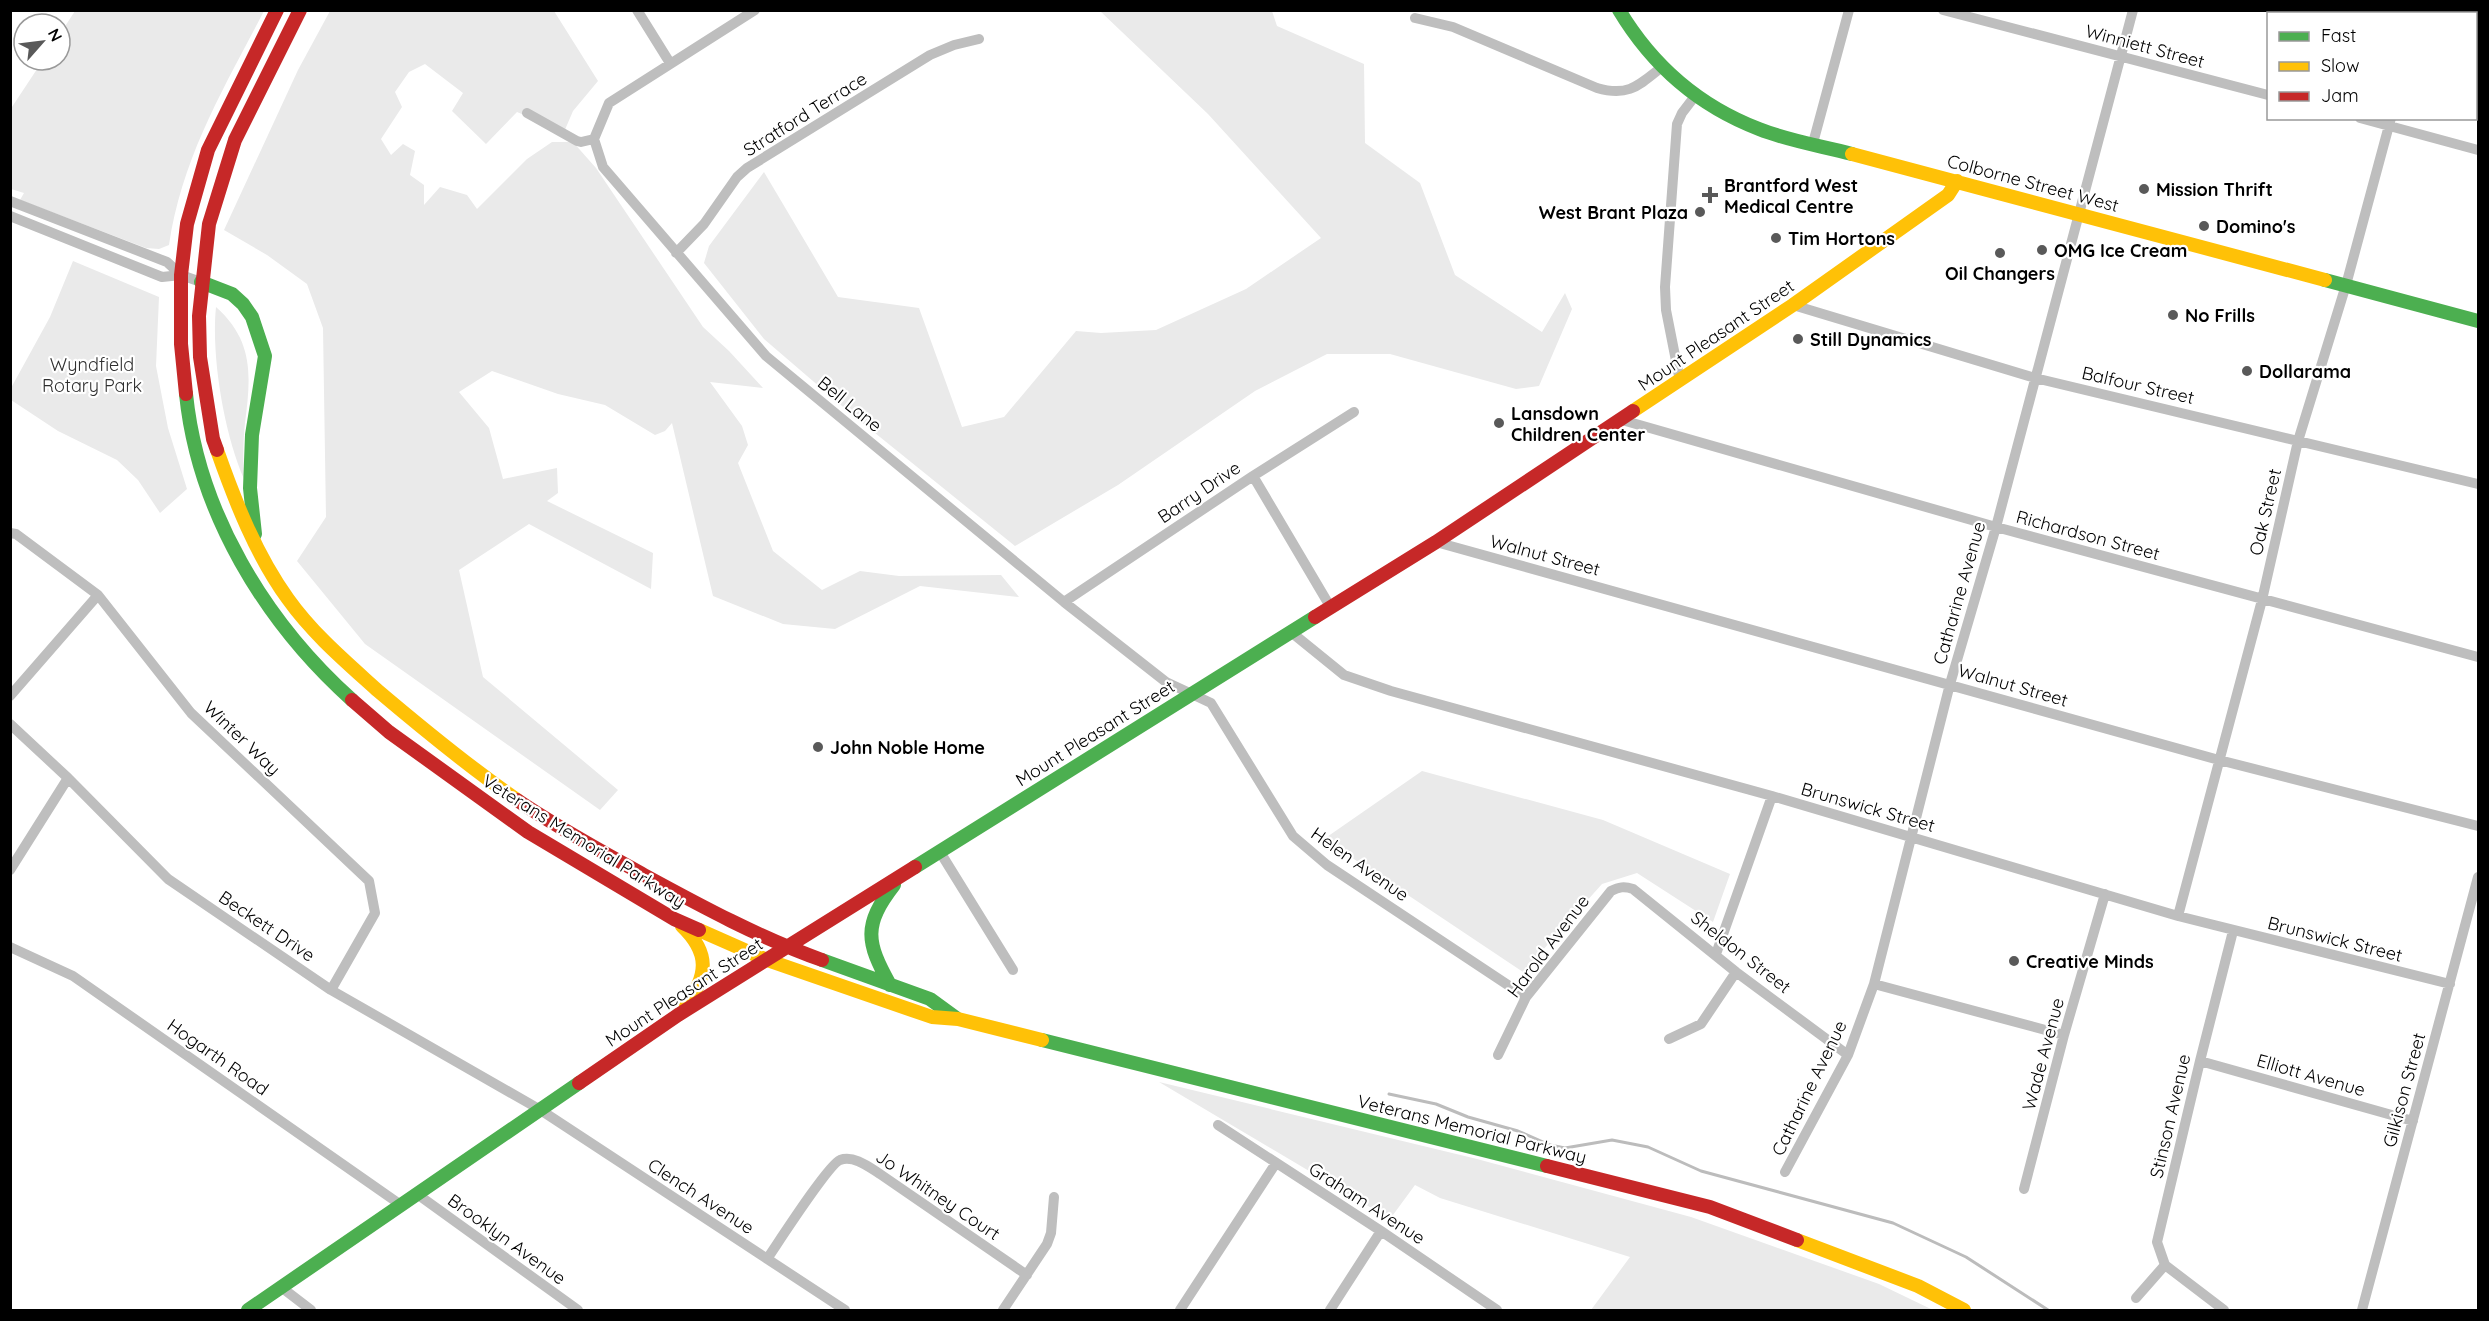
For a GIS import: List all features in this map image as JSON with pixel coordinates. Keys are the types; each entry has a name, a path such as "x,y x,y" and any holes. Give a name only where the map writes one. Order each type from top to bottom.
{"main road":[{"name":"Veterans Memorial Parkway","path":"277,10 208,150 187,224 181,275 182,344 188,414 211,503 244,568 306,656 389,732 528,832 674,919 767,960 932,1017 958,1019 1710,1207 1918,1286 1964,1311"},
{"name":"Veterans Memorial Parkway","path":"300,10 235,141 209,224 199,316 200,357 213,439 230,488 256,545 287,598 323,642 433,738 474,770 535,812 690,900 786,947 930,999 958,1019"},
{"name":"Colborne Street West","path":"1619,10 1662,68 1695,96 1715,109 1761,130 2478,321"},
{"name":"Mount Pleasant Street","path":"248,1311 678,1015 1436,542 1622,420 1793,305 1948,195 1957,181"},
{"path":"201,282 232,294 243,304 252,317 265,357 252,435 250,488 256,545"},
{"path":"890,985 873,954 869,938 879,903 901,877"},
{"path":"674,919 699,944 704,969 694,996 678,1015"}],"street":[{"path":"637,10 670,63"},
{"path":"527,113 577,141 594,139 609,103 755,10"},
{"path":"1813,143 1849,10"},
{"name":"Winniett Street","path":"1943,10 2267,95"},
{"name":"Catharine Avenue","path":"1785,1172 1848,1055 1874,984 1950,684 1996,527 2133,10"},
{"path":"1415,18 1454,27 1597,88 1612,92 1633,88 1662,68"},
{"name":"Stratford Terrace","path":"676,253 704,224 737,177 747,168 930,55 954,45 979,39"},
{"path":"1680,381 1666,310 1666,259 1677,124 1695,96"},
{"path":"2375,120 2390,122 2478,150"},
{"name":"Oak Street","path":"2178,916 2262,600 2298,441 2346,285 2390,122"},
{"name":"Bell Lane","path":"594,139 603,167 766,356 1064,602 1166,682 1191,693"},
{"path":"10,201 167,262 181,275 201,282"},
{"path":"10,216 162,277 181,275"},
{"name":"Balfour Street","path":"1793,305 2035,378 2478,484"},
{"name":"Barry Drive","path":"1064,602 1253,476 1354,412"},
{"name":"Richardson Street","path":"1622,420 1996,527 2478,657"},
{"path":"1253,476 1331,608"},
{"name":"Winter Way","path":"10,533 16,534 99,595 190,712 369,881 375,913 332,990"},
{"name":"Walnut Street","path":"1436,542 2219,760 2478,826"},
{"path":"10,696 99,595"},
{"name":"Brunswick Street","path":"1291,632 1344,675 1390,691 1772,796 2178,916 2450,984"},
{"name":"Helen Avenue","path":"1191,693 1211,703 1293,836 1327,865 1526,997"},
{"name":"Beckett Drive","path":"10,724 68,778 168,879 332,990 539,1109"},
{"path":"10,870 68,778"},
{"path":"1716,954 1772,796"},
{"path":"940,852 1013,970"},
{"name":"Gilkison Street","path":"2362,1311 2478,877"},
{"name":"Sheldon Street","path":"1611,891 1619,887 1633,889 1736,972 1848,1055"},
{"name":"Harold Avenue","path":"1498,1055 1526,997 1611,891"},
{"name":"Wade Avenue","path":"2024,1189 2064,1035 2105,894"},
{"name":"Stinson Avenue","path":"2165,1265 2157,1242 2234,931"},
{"name":"Hogarth Road","path":"10,947 73,976 401,1205"},
{"path":"1669,1039 1701,1024 1736,972"},
{"path":"1874,984 2064,1035"},
{"name":"Elliott Avenue","path":"2200,1061 2413,1121"},
{"name":"Clench Avenue","path":"539,1109 846,1311"},
{"name":"Graham Avenue","path":"1218,1125 1381,1231 1497,1311"},
{"name":"Jo Whitney Court","path":"767,1259 824,1175 840,1160 850,1160 860,1162 880,1174 1027,1275"},
{"path":"1180,1311 1276,1163"},
{"name":"Brooklyn Avenue","path":"417,1194 578,1311"},
{"path":"1003,1311 1047,1244 1051,1233 1054,1197"},
{"path":"1330,1311 1381,1231"},
{"path":"2136,1298 2165,1265 2224,1311"},
{"path":"281,1287 311,1311"}],"green space":[{"path":"75,11 264,11 206,124 194,153 175,213 169,245 159,249 146,248 20,200 24,193 11,189 10,110 35,72 72,72 72,16"},
{"path":"330,11 554,11 598,81 573,111 564,132 517,112 486,144 452,111 463,93 425,64 409,72 395,92 402,107 381,139 391,155 403,144 415,151 410,175 424,185 424,205 440,187 467,195 477,209 527,159 552,142 573,142 596,168 703,327 763,388 710,382 742,426 748,445 738,463 773,551 822,590 860,571 899,576 1001,575 1019,597 920,586 835,629 783,624 713,596 672,423 665,431 655,435 605,405 558,394 492,371 459,392 489,428 503,479 557,468 558,493 547,501 653,553 651,589 529,524 459,570 483,677 618,790 600,810 365,644 297,561 326,517 323,328 307,284 267,255 224,230 298,70"},
{"path":"1100,11 1272,11 1277,26 1364,64 1365,143 1420,183 1455,275 1542,332 1565,293 1572,309 1539,386 1516,389 1390,354 1327,354 1255,391 1118,485 1015,546 849,412 764,339 704,263 709,246 764,172 838,297 919,308 962,427 1004,417 1076,331 1101,333 1156,330 1246,289 1321,238 1208,114"},
{"name":"Wyndfield Rotary Park","path":"73,261 159,297 156,366 168,428 187,489 160,513 138,480 117,460 58,431 11,400 11,388 50,317"},
{"path":"216,307 237,333 247,360 244,479 230,440 217,371"},
{"path":"1422,771 1603,820 1730,874 1713,922 1637,873 1602,884 1523,972 1324,839"},
{"path":"1159,1082 1477,1159 1691,1217 1879,1284 1933,1310 1591,1310 1630,1257 1440,1198 1415,1185 1390,1219"}],"waterway":[{"path":"1389,1094 1436,1104 1468,1117 1518,1131 1550,1145 1565,1148 1612,1140 1648,1147 1701,1171 1893,1223 1966,1257 2048,1310"}],"traffic: fast":[{"path":"1619,10 1646,49 1662,66 1679,82 1716,108 1737,120 1770,133 1852,154"},
{"path":"2325,280 2478,321"},
{"path":"201,282 232,294 243,304 252,317 265,356 252,435 250,488 255,534"},
{"path":"186,394 193,438 205,481 221,522 241,562 264,600 291,636 352,700"},
{"path":"915,867 1315,617"},
{"path":"890,985 876,957 871,934 877,911 894,885"},
{"path":"822,960 930,999 956,1018"},
{"path":"1042,1040 1547,1166"},
{"path":"248,1310 579,1083"}],"traffic: slow":[{"path":"1852,154 2325,280"},
{"path":"1633,411 1793,305 1948,195 1957,181"},
{"path":"217,450 256,546 276,582 308,624 341,658 394,705 463,761 517,800"},
{"path":"682,926 698,946 703,965 699,984 686,1006"},
{"path":"699,930 767,960 932,1017 958,1019 1042,1040"},
{"path":"1797,1240 1918,1286 1964,1310"}],"traffic: jam":[{"path":"186,394 181,344 181,275 187,224 208,150 277,10"},
{"path":"217,450 213,439 200,357 199,316 209,224 235,140 300,10"},
{"path":"1315,617 1436,542 1633,411"},
{"path":"352,700 389,732 528,832 674,919 699,930"},
{"path":"517,800 580,839 687,898 753,932 822,960"},
{"path":"579,1083 678,1015 915,867"},
{"path":"1547,1166 1710,1207 1797,1240"}],"place":[{"name":"Mission Thrift","path":"2144,189"},
{"name":"Brantford West Medical Centre","path":"1710,195"},
{"name":"West Brant Plaza","path":"1700,212"},
{"name":"Domino's","path":"2204,226"},
{"name":"Tim Hortons","path":"1776,238"},
{"name":"OMG Ice Cream","path":"2042,250"},
{"name":"Oil Changers","path":"2000,253"},
{"name":"No Frills","path":"2173,315"},
{"name":"Still Dynamics","path":"1798,339"},
{"name":"Dollarama","path":"2247,371"},
{"name":"Lansdown Children Center","path":"1499,423"},
{"name":"John Noble Home","path":"818,747"},
{"name":"Creative Minds","path":"2014,961"}]}
